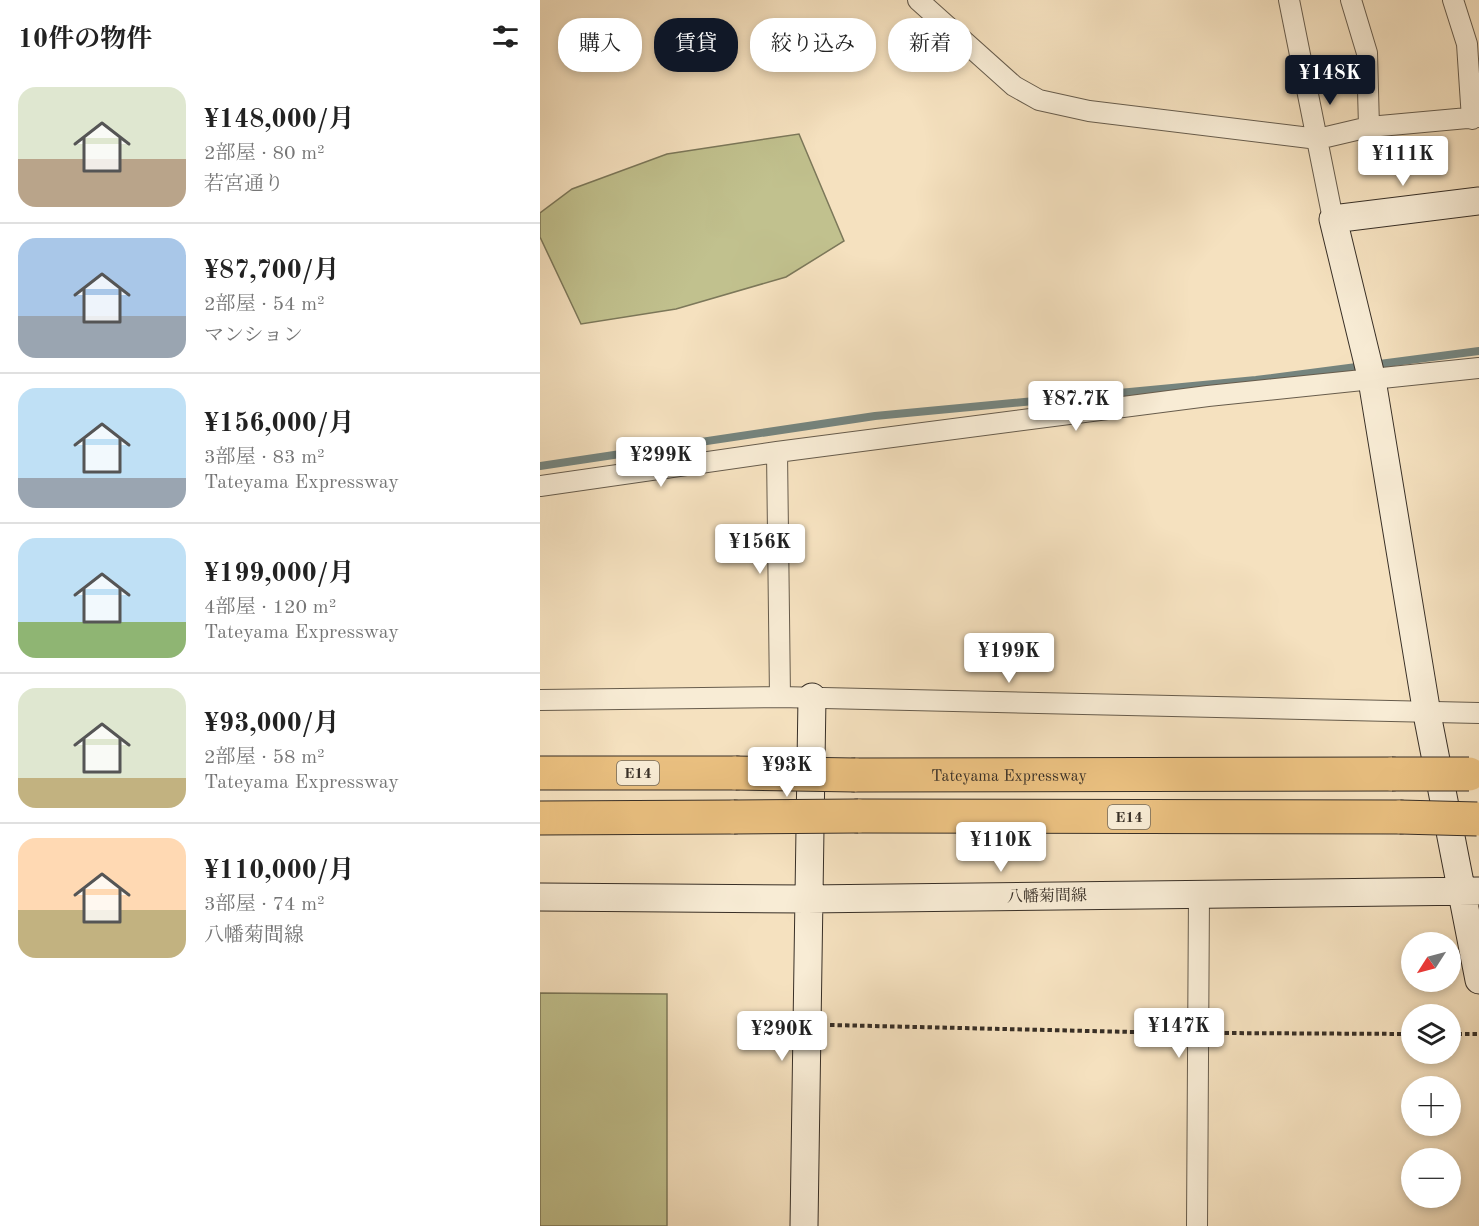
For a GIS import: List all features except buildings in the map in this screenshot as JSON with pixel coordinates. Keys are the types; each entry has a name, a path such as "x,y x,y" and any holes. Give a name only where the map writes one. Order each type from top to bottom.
{"highway":[{"name":"Tateyama Expressway","path":"540,774 1474,774"},
{"name":"E14","path":"540,818 858,816 1478,819"}],"street":[{"path":"918,0 1014,86 1039,100 1089,111 1318,139 1369,127 1476,118 1467,44 1454,0"},
{"path":"1289,0 1333,219 1372,380 1427,714 1471,891 1479,980"},
{"path":"1351,0 1367,52 1369,127"},
{"path":"1333,219 1479,201"},
{"path":"540,486 777,452 1208,396 1479,368"},
{"path":"777,452 780,697"},
{"path":"804,1226 805,1025 812,697"},
{"path":"540,700 812,697 1427,714 1479,713"},
{"name":"八幡菊間線","path":"540,897 807,899 1199,892 1471,891"},
{"path":"1197,1226 1199,892"}],"path":[{"path":"805,1025 1198,1033 1401,1034"},
{"path":"1461,1034 1479,1034"}],"green space":[{"path":"799,134 844,241 786,277 676,309 581,324 540,237 540,213 572,189 667,154"},
{"path":"540,993 667,994 667,1226 540,1226"}],"waterway":[{"path":"540,466 875,416 1256,380 1479,351"}]}
